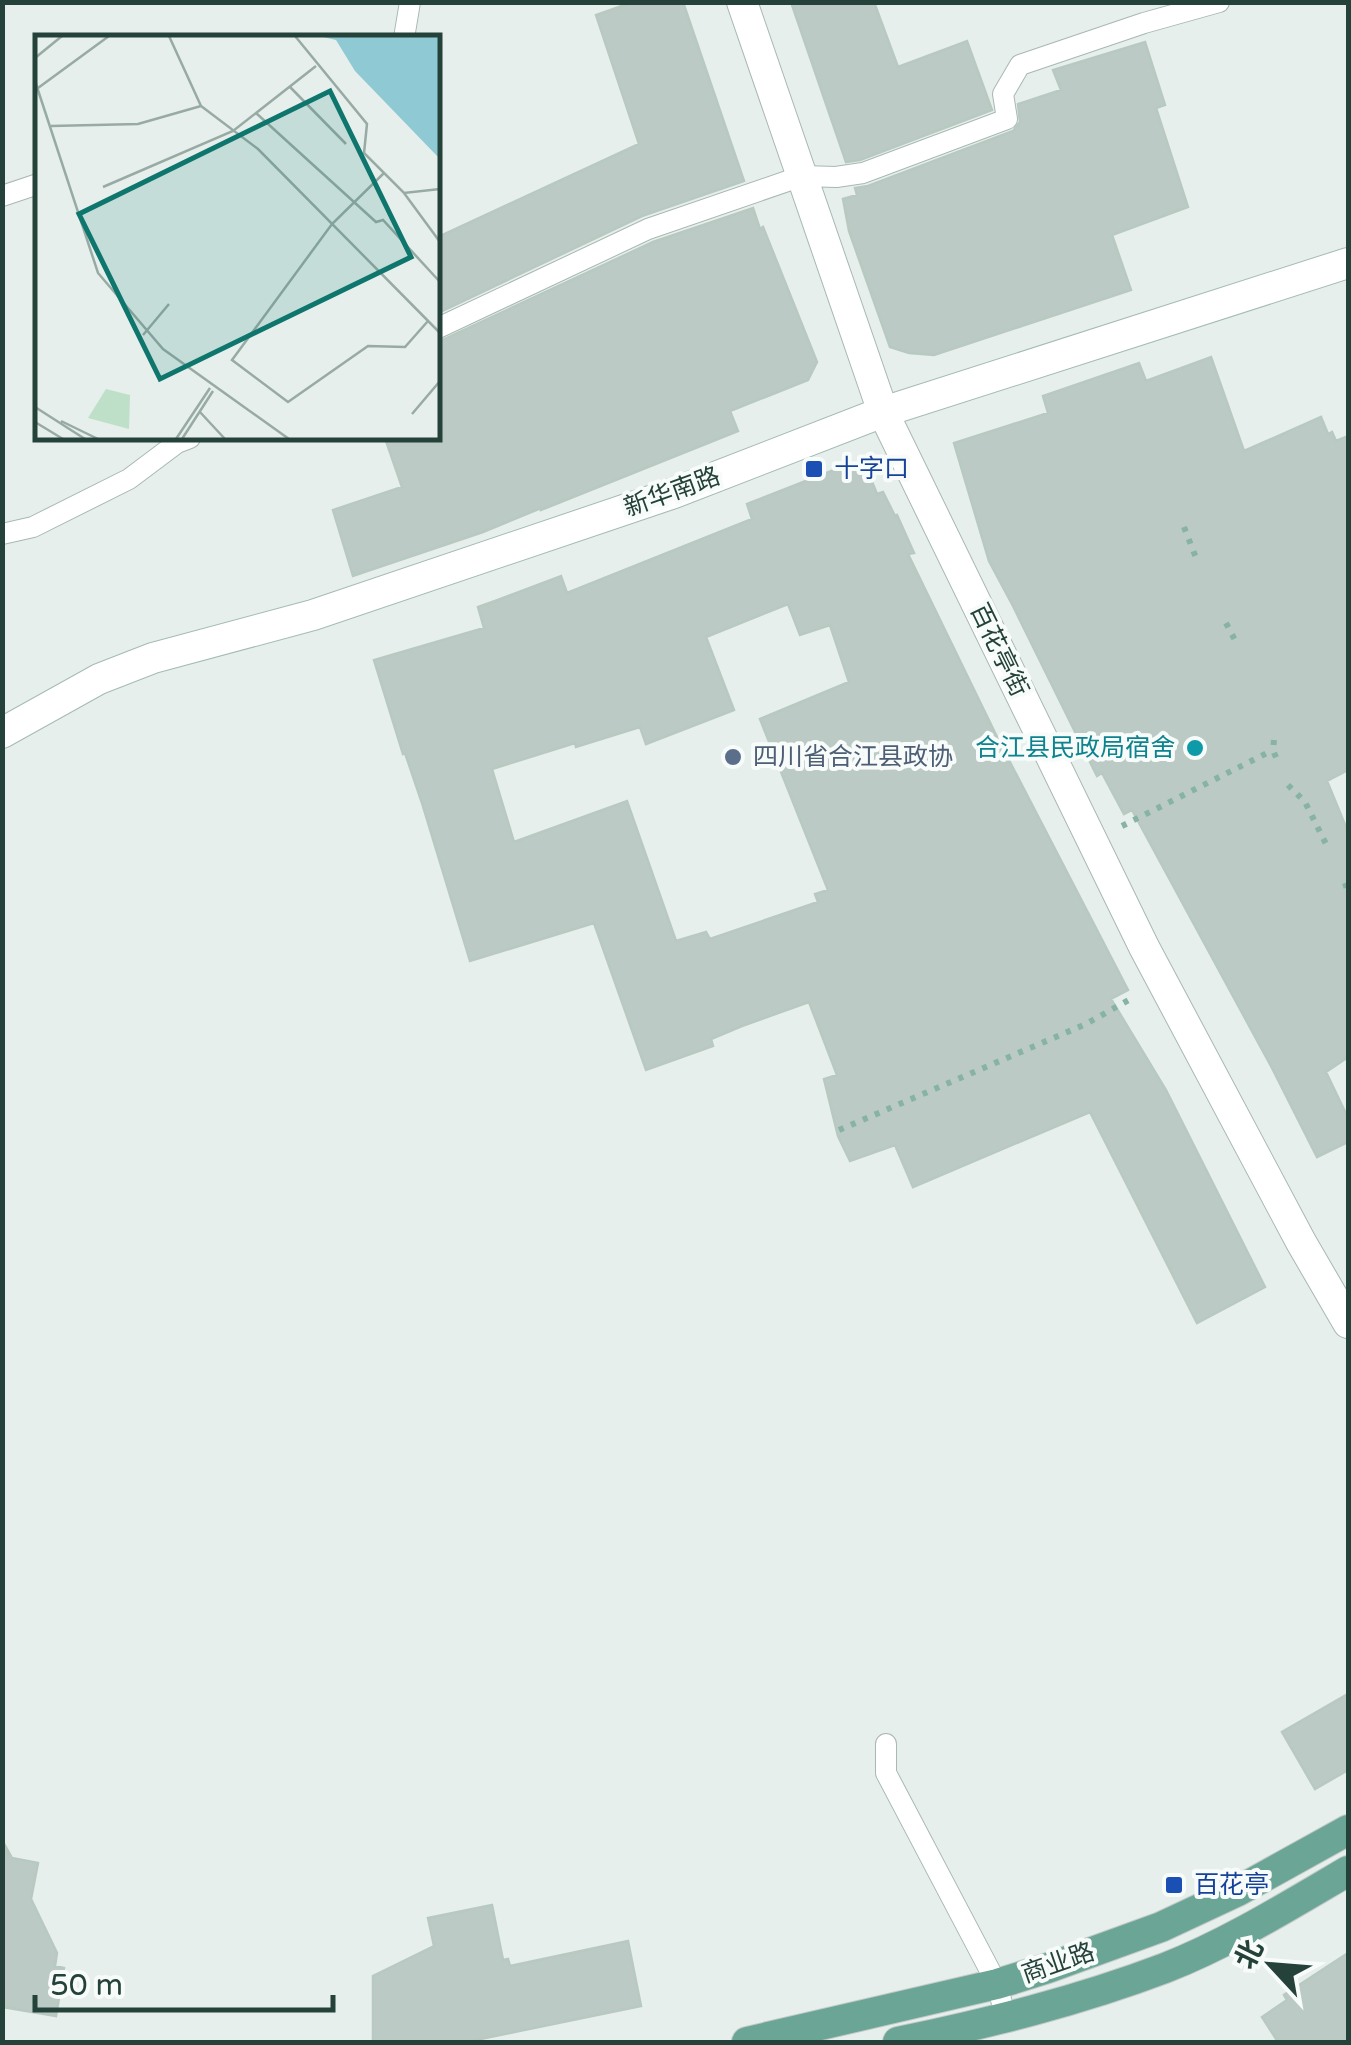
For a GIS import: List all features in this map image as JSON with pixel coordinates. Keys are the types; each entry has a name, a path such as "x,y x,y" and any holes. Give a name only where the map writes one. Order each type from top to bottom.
{"main road":[{"name":"商业路","path":"747,2042 996,1984 1088,1954 1161,1927 1223,1898 1348,1830"},
{"name":"商业路","path":"898,2042 1006,2019 1167,1967 1255,1925 1348,1872"},
{"path":"1088,1954 1099,1990"}],"street":[{"name":"百花亭街","path":"742,2 883,412 1170,998 1348,1323"},
{"name":"新华南路","path":"2,732 99,678 152,658 313,615 674,492 883,412 1348,263"}],"lane":[{"path":"404,35 410,2"},
{"path":"440,327 648,228 802,176 864,173 1008,119 1003,94 1020,64 1218,2"},
{"path":"2,196 35,185"},
{"path":"2,534 34,526 129,479 185,440"},
{"path":"886,1744 886,1773 996,1984 1006,2019"}],"path":[{"path":"1184,527 1198,563"},
{"path":"1226,623 1237,644"},
{"path":"1274,740 1277,760"},
{"path":"1092,841 1273,750"},
{"path":"1288,785 1305,802 1328,848"},
{"path":"1346,883 1348,892"},
{"path":"839,1130 1086,1024 1122,1004"}],"building":[{"path":"633,2 683,2 744,181 642,216 440,312 440,236 639,144 596,15"},
{"path":"791,2 874,2 898,67 967,41 992,110 846,162"},
{"path":"1145,42 1165,105 1156,108 1188,207 1112,235 1131,290 934,355 890,347 849,231 843,199 857,195 855,188 1013,131 1020,122 1018,104 1061,90 1053,70"},
{"path":"753,208 817,362 808,380 730,411 738,431 483,532 353,576 333,510 402,487 386,440 440,440 440,341 653,242"},
{"path":"1211,357 1244,451 1321,417 1328,434 1332,432 1336,441 1348,436 1348,770 1327,781 1348,832 1348,1057 1326,1072 1348,1118 1348,1142 1317,1157 1132,810 1124,814 1102,773 1097,776 989,561 954,443 1048,413 1043,396 1139,363 1146,381"},
{"path":"852,463 868,472 877,494 883,492 914,553 908,554 999,741 1128,990 1111,999 1166,1090 1265,1287 1197,1323 1090,1112 913,1187 895,1145 850,1161 838,1136 824,1079 837,1075 809,1002 711,1039 713,1046 646,1070 594,923 470,961 374,660 484,628 478,607 561,576 567,593 752,519 747,504","holes":["788,604 800,635 830,625 849,682 760,719 828,890 815,894 818,902 710,939 706,932 676,941 627,801 514,842 492,769 640,727 646,744 734,710 706,637"]},
{"path":"1348,1694 1348,1770 1315,1789 1282,1732"},
{"path":"2,1840 12,1858 38,1863 31,1899 57,1953 55,1966 64,1968 56,2016 2,2007"},
{"path":"492,1905 503,1960 508,1959 510,1966 628,1941 641,2006 466,2042 373,2042 373,1976 434,1946 428,1918"},
{"path":"1348,1953 1348,2042 1278,2042 1262,2017 1287,2000 1284,1995"}],"place":[{"name":"十字口","path":"814,469"},
{"name":"合江县民政局宿舍","path":"1195,748"},
{"name":"四川省合江县政协","path":"733,757"},
{"name":"百花亭","path":"1174,1885"}]}
